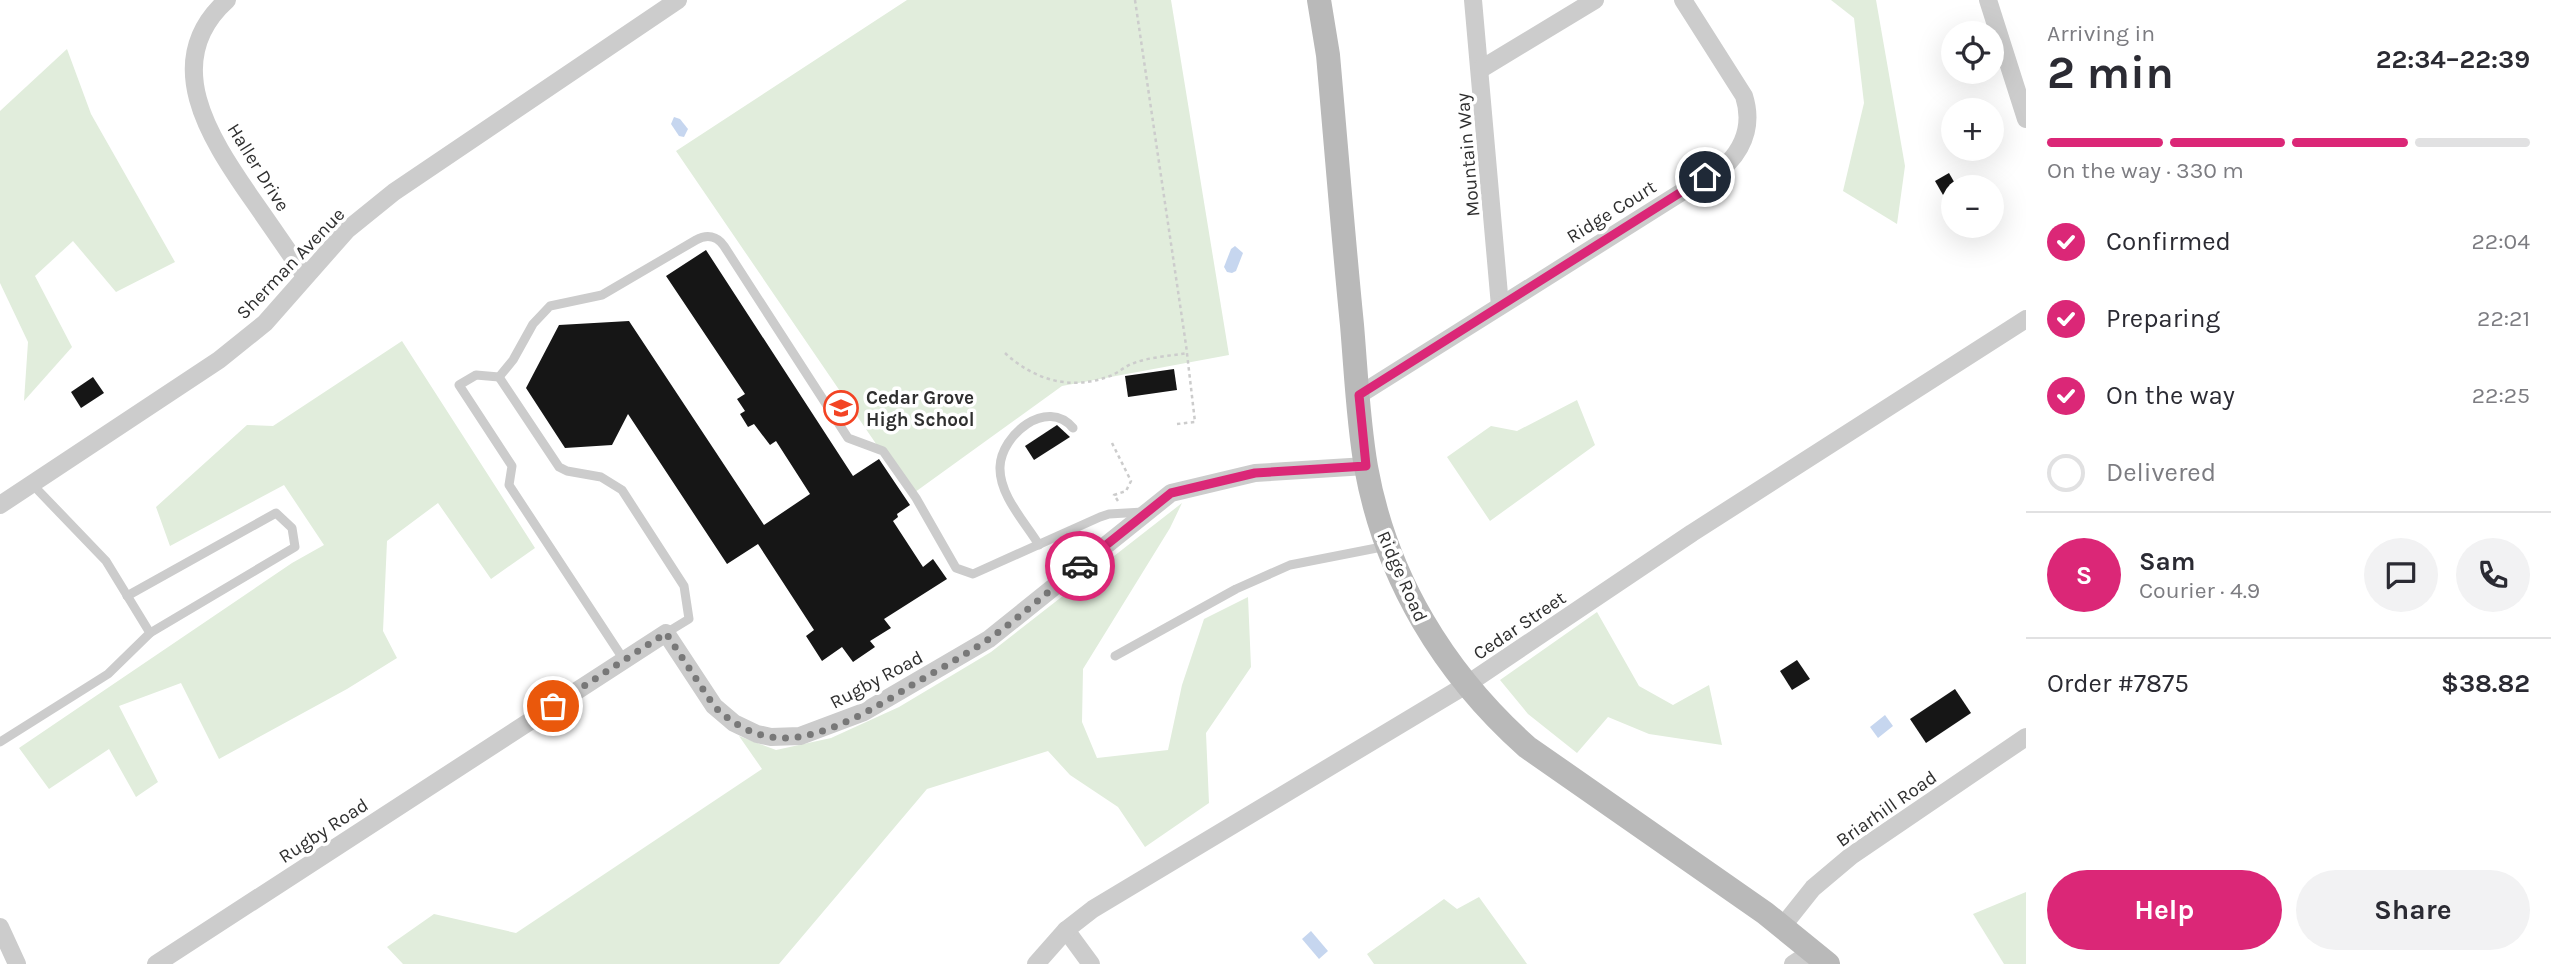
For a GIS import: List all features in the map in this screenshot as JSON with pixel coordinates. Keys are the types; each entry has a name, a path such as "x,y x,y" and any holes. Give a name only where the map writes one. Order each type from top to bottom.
{"main road":[{"name":"Ridge Road","path":"1319,0 1328,55 1366,466 1387,546 1421,619 1466,685 1506,727 1550,764 1782,927 1811,960"}],"street":[{"name":"Haller Drive","path":"227,0 211,18 198,44 194,74 199,103 218,148 305,276"},
{"name":"Sherman Avenue","path":"0,505 219,360 265,323 347,230 394,192 678,0"},
{"name":"Mountain Way","path":"1474,0 1500,306"},
{"path":"1480,69 1595,0"},
{"name":"Ridge Court","path":"1359,395 1728,163 1740,149 1748,123 1744,96 1683,0"},
{"path":"1988,0 2018,68 2026,119"},
{"name":"Cedar Street","path":"1036,964 1066,930 1093,909 1466,685 1692,533 2026,318"},
{"name":"Rugby Road","path":"156,964 666,633 714,706 723,715 757,734 786,738 800,736 864,712 989,639 1171,493 1255,473 1366,466"},
{"name":"Briarhill Road","path":"1782,927 1814,888 1851,856 2026,737"},
{"path":"0,928 17,964"},
{"path":"1066,930 1091,964"}],"lane":[{"path":"499,377 513,360 533,324 550,306 602,295 696,240 713,237 724,246 848,438 883,451 916,498 956,568 973,574 1109,514 1148,512"},
{"path":"499,377 476,375 459,385 512,466 509,485 624,660"},
{"path":"499,377 559,467 608,480 622,490 630,502 684,586 689,619 666,633"},
{"path":"1039,545 1003,489 1000,466 1003,453 1019,430 1044,416 1056,416 1066,420 1073,428"},
{"path":"32,484 106,561 150,633"},
{"path":"0,742 108,674 150,633 295,547 292,528 276,513 127,596"},
{"path":"1115,656 1236,589 1290,565 1387,546"}],"path":[{"path":"1135,0 1195,422 1177,424"},
{"path":"1005,353 1029,372 1072,383 1099,380 1134,363 1187,353"},
{"path":"1112,443 1131,481 1126,492 1114,495 1117,501"}],"green space":[{"path":"907,0 1171,0 1229,355 1062,386 911,495 676,151"},
{"path":"1831,0 1876,0 1905,166 1897,224 1843,191 1864,103 1854,18"},
{"path":"67,49 91,114 175,262 116,292 73,241 35,276 72,347 24,401 28,342 0,283 0,111"},
{"path":"402,341 535,548 491,579 438,503 387,541 383,631 397,658 347,689 219,759 181,683 119,706 158,782 136,797 109,749 49,789 19,748 292,563 324,545 284,485 170,546 156,507 247,425 273,426"},
{"path":"1577,400 1595,445 1490,521 1447,457 1491,426 1517,431"},
{"path":"1182,503 1170,528 1083,669 1082,722 1097,758 1168,750 1182,685 1204,619 1248,597 1251,667 1206,733 1209,803 1145,847 1118,807 1070,775 1048,751 927,789 779,964 403,964 387,947 434,914 516,933 762,769 739,736 776,750 831,738 899,707 991,652"},
{"path":"1597,612 1639,686 1673,705 1709,685 1722,745 1649,734 1608,717 1577,753 1528,714 1500,680"},
{"path":"2026,892 2026,964 2004,964 1973,914"},
{"path":"1479,897 1527,964 1374,964 1367,954 1444,899 1457,909"}],"water":[{"path":"674,117 680,119 688,129 684,137 679,136 671,124"},
{"path":"1235,246 1243,253 1236,271 1227,272 1224,267 1231,249"},
{"path":"1885,715 1893,726 1878,738 1870,727"},
{"path":"1311,931 1328,951 1319,959 1302,939"}],"building":[{"path":"1941,178 1941,192 1935,181"},
{"name":"Cedar Grove High School","path":"706,250 853,476 879,459 910,505 897,514 898,517 893,521 923,567 933,559 947,579 884,619 891,628 870,641 875,647 853,662 842,647 822,661 806,636 814,630 758,544 727,564 628,414 612,445 565,448 526,388 559,325 629,321 764,525 810,494 776,441 770,445 754,424 748,427 740,414 745,411 737,399 745,394 666,276"},
{"path":"1174,369 1177,390 1128,397 1125,376"},
{"path":"93,377 104,393 81,408 71,392"},
{"path":"1057,425 1070,437 1034,460 1025,446"},
{"path":"1797,660 1810,679 1792,690 1780,671"},
{"path":"1955,689 1971,713 1926,743 1910,719"}],"way so far":[{"path":"553,706 666,633 714,706 723,715 757,734 786,738 800,736 840,723 888,700 989,639 1080,566"}],"place":[{"name":"Cedar Grove High School","path":"841,408"}],"route":[{"path":"1080,566 1171,493 1255,473 1366,466 1359,395 1705,177"}]}
